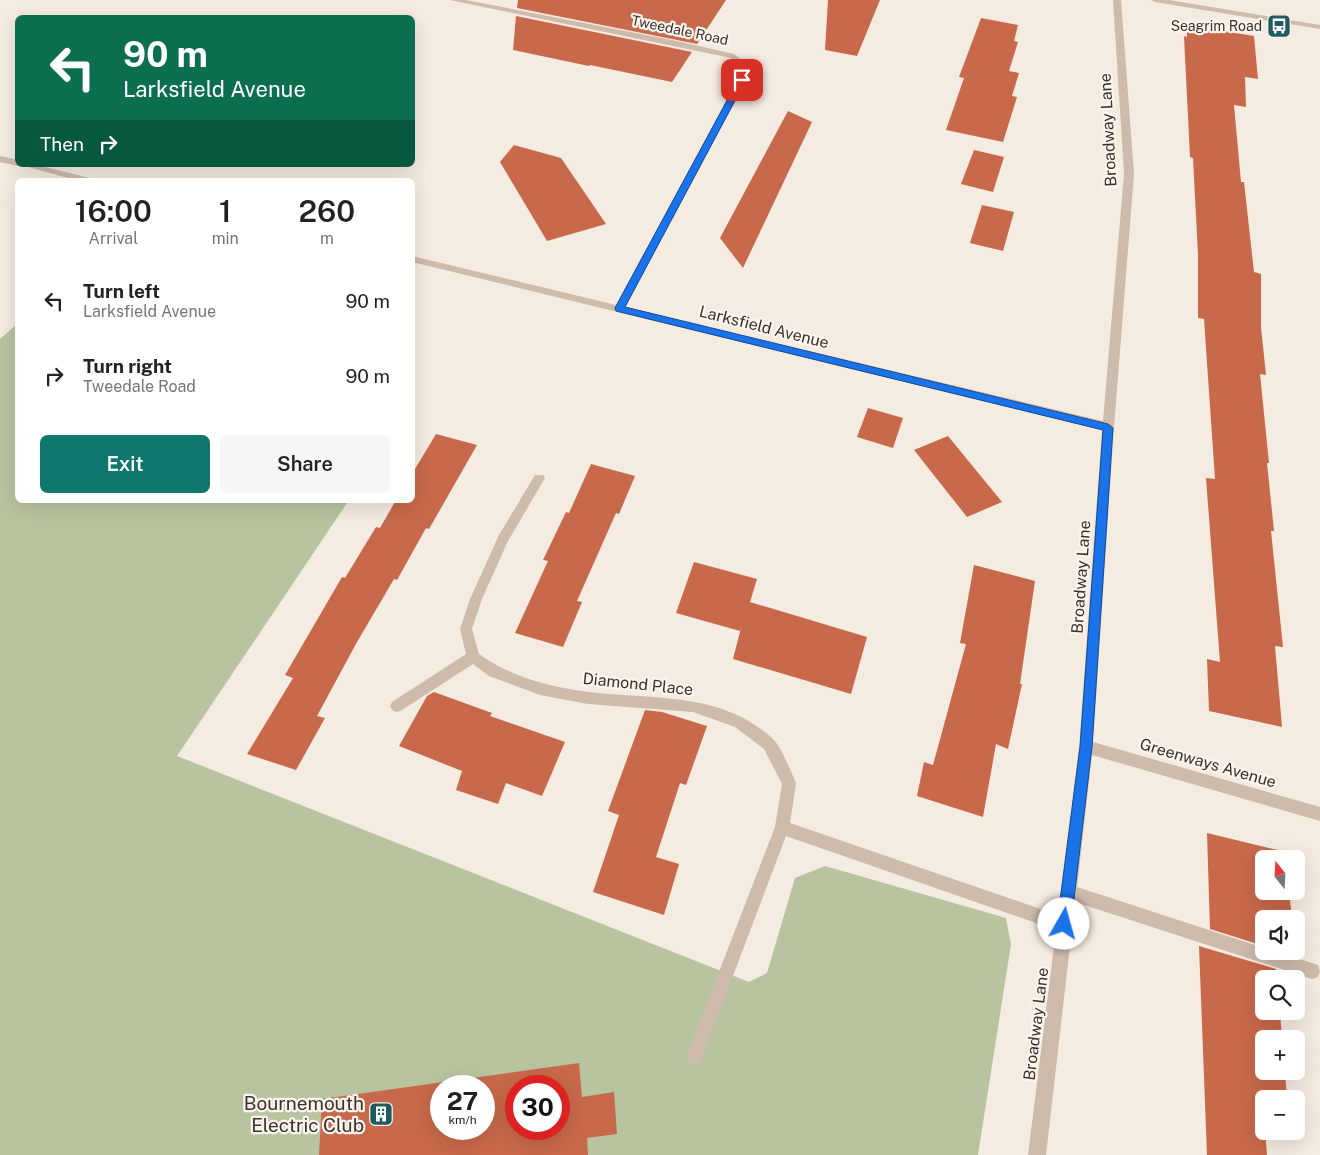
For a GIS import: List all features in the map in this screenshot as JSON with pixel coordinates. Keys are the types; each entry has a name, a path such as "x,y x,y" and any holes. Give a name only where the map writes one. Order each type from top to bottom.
{"street":[{"name":"Tweedale Road","path":"454,0 696,47 734,56 745,66 742,80 619,308"},
{"name":"Broadway Lane","path":"1037,1155 1086,747 1108,428 1129,174 1117,0"},
{"path":"1155,0 1320,27"},
{"path":"0,159 15,162"},
{"path":"33,167 79,178"},
{"name":"Larksfield Avenue","path":"415,259 1108,428"},
{"path":"397,706 473,657 466,629 476,600 503,539 539,478"},
{"name":"Diamond Place","path":"473,657 494,672 540,689 588,698 693,706 739,722 769,744 789,783 782,827 694,1057"},
{"name":"Greenways Avenue","path":"1086,747 1320,814"},
{"path":"782,827 1064,924"},
{"path":"1068,892 1312,971"}],"green space":[{"path":"15,326 15,503 347,503 177,756 749,982 767,973 795,878 825,866 1006,918 1011,944 978,1155 0,1155 0,339"}],"building":[{"path":"518,0 726,0 697,44 517,8"},
{"path":"828,0 880,0 857,56 825,50"},
{"path":"516,16 692,52 672,82 589,66 513,50"},
{"path":"981,18 1018,25 1014,41 1018,42 1009,71 1019,73 1012,96 1017,97 1003,142 946,130 964,78 959,77"},
{"path":"1187,25 1254,36 1258,79 1245,77 1246,107 1234,105 1241,182 1244,182 1254,272 1261,274 1261,327 1266,375 1260,374 1274,531 1271,531 1283,647 1275,646 1282,727 1209,711 1207,659 1220,662 1206,478 1215,479 1204,319 1198,318 1198,255 1193,158 1190,157 1184,36 1187,37"},
{"path":"788,111 812,122 743,268 720,238"},
{"path":"514,145 561,158 606,224 547,241 500,162"},
{"path":"974,150 1004,157 993,192 961,184"},
{"path":"982,205 1014,212 1003,251 970,243"},
{"path":"868,408 903,418 893,448 857,437"},
{"path":"436,434 477,445 429,529 426,528 397,580 394,579 357,642 317,716 325,718 296,770 247,754 293,678 285,675 342,577 345,578 376,527 380,528 394,503 415,503 415,469"},
{"path":"948,436 1002,502 967,517 914,450"},
{"path":"591,464 635,476 619,514 616,513 577,601 582,602 563,647 515,633 548,561 543,560 566,512 569,513"},
{"path":"694,562 757,579 750,602 867,637 851,694 733,659 742,624 740,631 676,613"},
{"path":"974,565 1035,581 1020,684 1022,684 1008,749 996,744 983,817 917,796 924,762 933,765 966,644 960,643"},
{"path":"434,692 492,713 490,716 565,742 542,796 506,783 498,804 456,790 462,771 399,746 427,696"},
{"path":"645,710 662,712 707,726 686,785 680,783 656,857 679,864 664,915 593,892 619,815 608,811"},
{"path":"1207,833 1278,850 1255,850 1255,900 1290,900 1291,910 1255,910 1255,943 1210,929"},
{"path":"1199,946 1276,969 1255,970 1255,1020 1281,1020 1281,1030 1255,1030 1255,1080 1286,1080 1286,1090 1255,1090 1255,1140 1266,1140 1267,1155 1207,1155"},
{"name":"Bournemouth Electric Club","path":"579,1063 582,1097 614,1092 617,1134 587,1138 588,1155 319,1155 322,1099 430,1084 430,1140 495,1140 495,1075 493,1075"}],"place":[{"name":"Seagrim Road","path":"1279,26"},
{"name":"Bournemouth Electric Club","path":"381,1114"}],"route":[{"path":"742,80 705,152 619,308 1108,428 1086,747 1064,924"}]}
